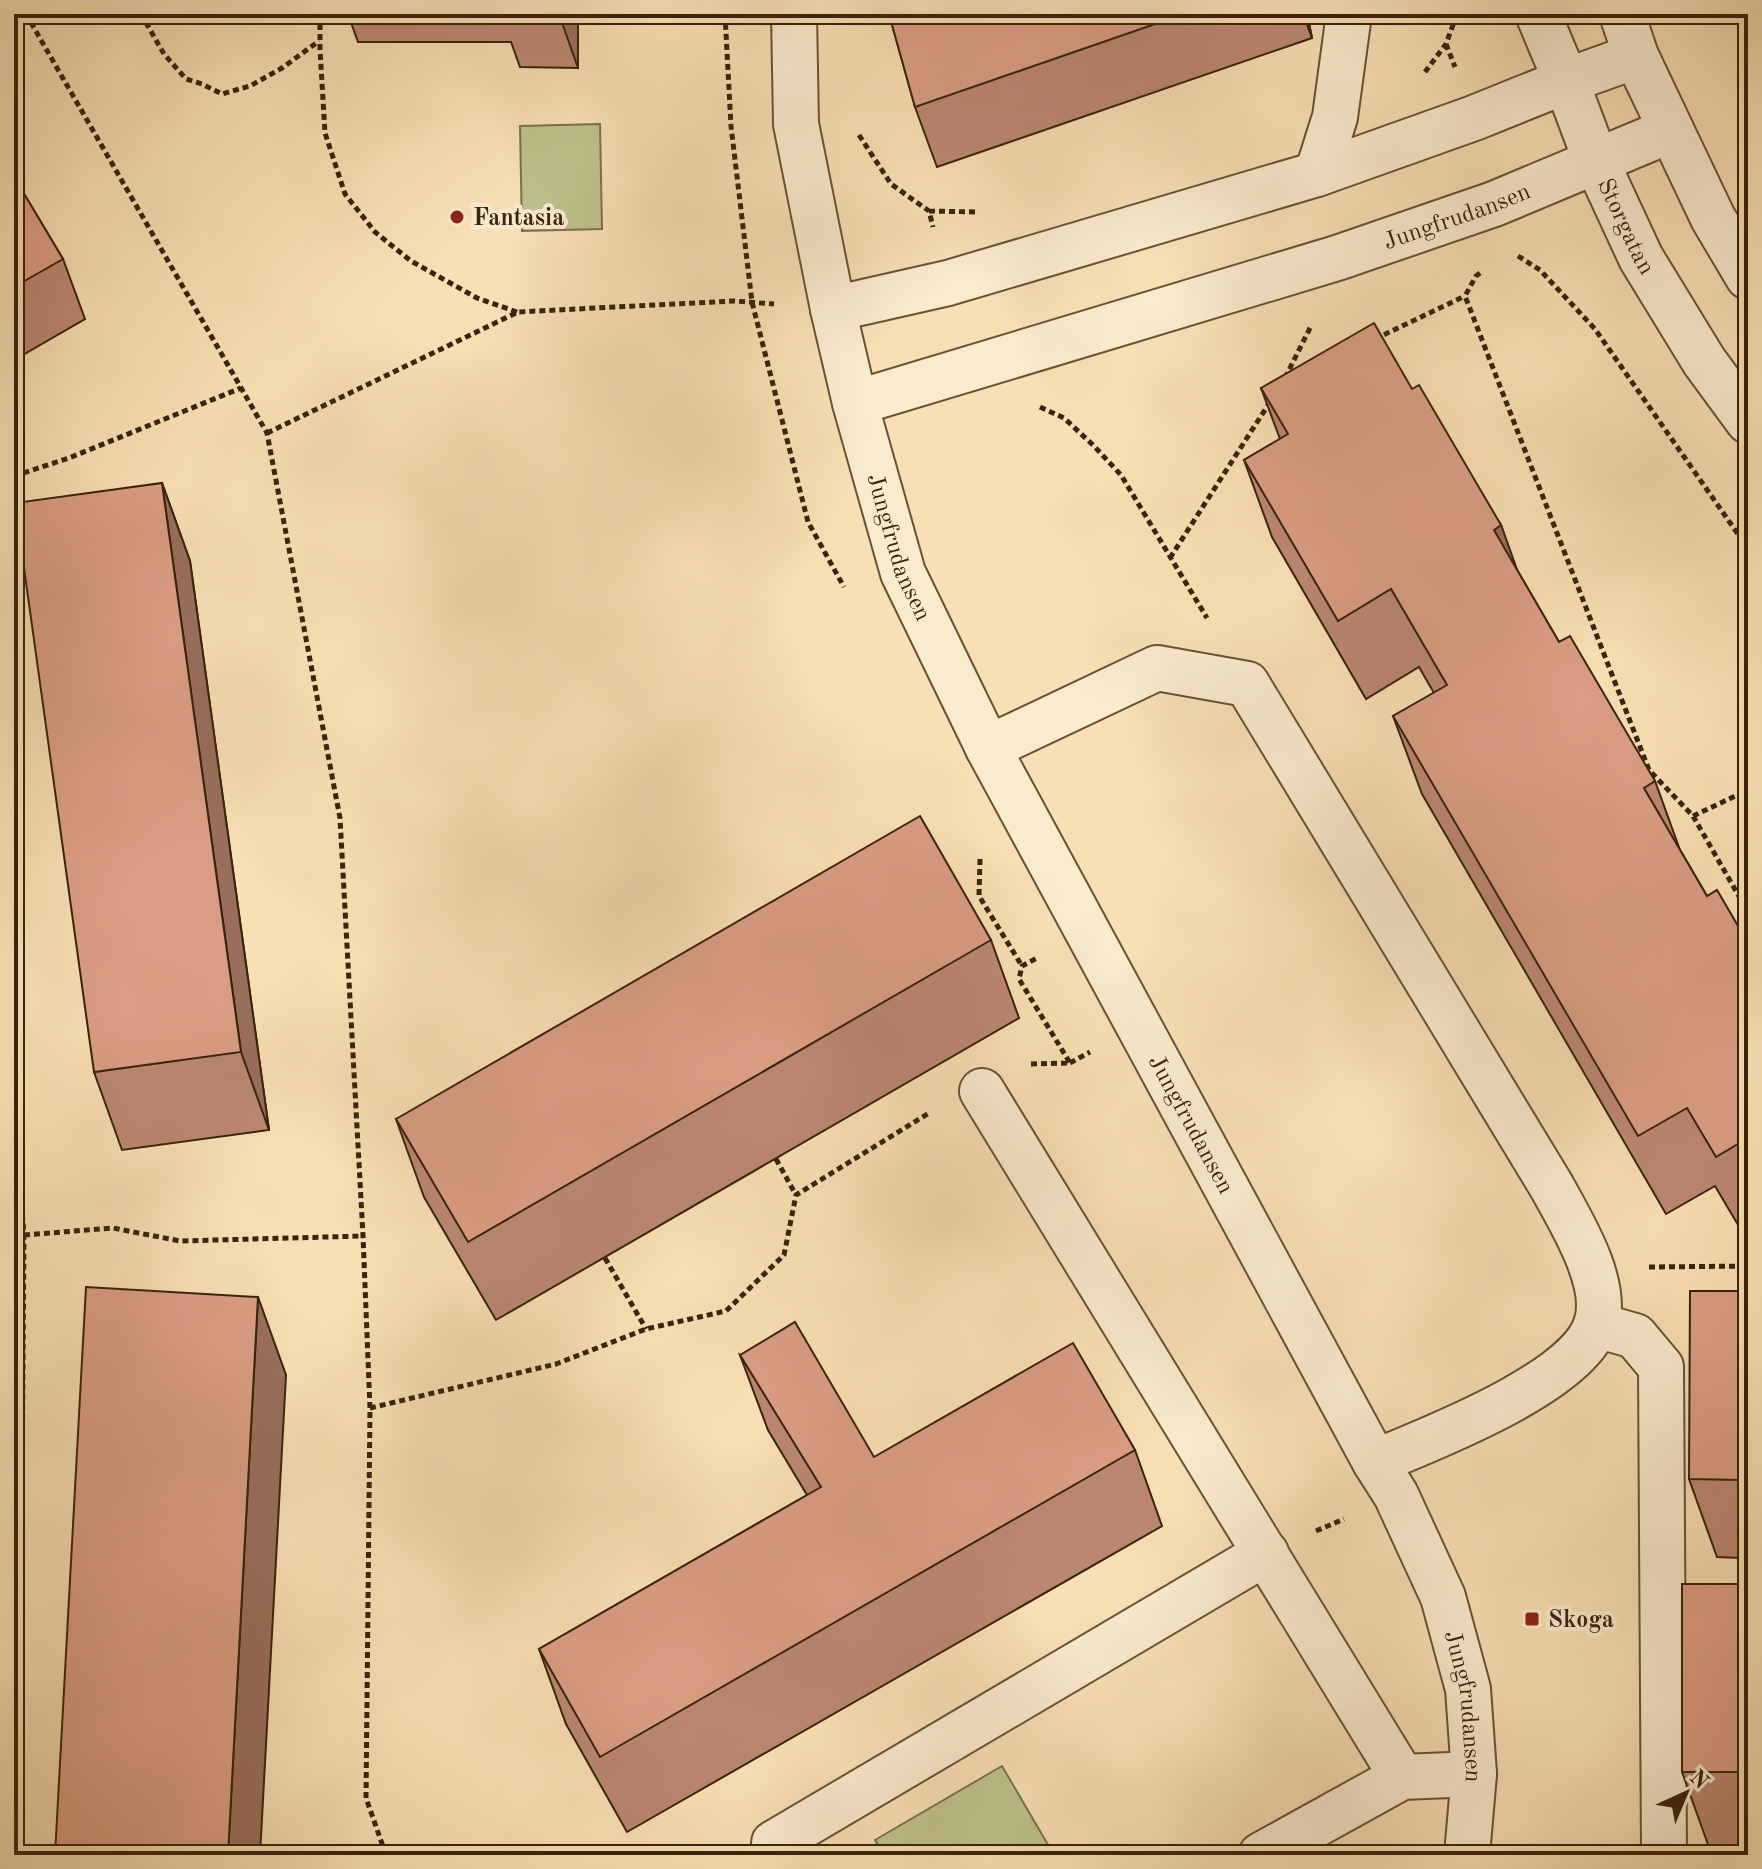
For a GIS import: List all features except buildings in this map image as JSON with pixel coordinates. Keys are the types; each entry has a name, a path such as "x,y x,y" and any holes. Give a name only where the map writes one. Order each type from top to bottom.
{"street":[{"name":"Jungfrudansen","path":"794,14 796,124 855,403 903,573 988,748 1375,1462 1396,1495 1443,1597 1468,1689 1474,1774 1467,1855"},
{"path":"1317,174 1335,117 1349,14"},
{"name":"Storgatan","path":"1538,14 1596,161 1641,258 1704,361 1748,421"},
{"path":"1622,14 1636,56 1713,218 1748,277"},
{"path":"833,309 948,283 1317,174 1636,56"},
{"name":"Jungfrudansen","path":"855,403 1337,258 1494,204 1671,130"},
{"path":"988,748 1157,668 1247,684 1552,1187 1582,1244 1597,1286 1596,1325 1585,1344 1545,1380 1459,1426 1375,1462"},
{"path":"982,1091 1402,1777"},
{"path":"1596,1325 1635,1336 1661,1367 1664,1855"},
{"path":"774,1855 774,1843 1266,1553"},
{"path":"1261,1855 1402,1777 1474,1774"}],"path":[{"path":"26,14 267,433 340,818 370,1408 366,1798 386,1855"},
{"path":"141,14 164,54 186,79 222,94 250,86 282,68 320,40"},
{"path":"320,14 325,133 345,194 375,232 411,261 477,298 518,312 734,301 833,309"},
{"path":"1446,44 1457,14"},
{"path":"1510,251 1540,270 1595,329 1740,537 1748,544"},
{"path":"1367,343 1465,296 1476,276 1487,268"},
{"path":"1465,296 1649,770 1693,816 1748,912"},
{"path":"267,433 518,312"},
{"path":"1297,376 1283,382 1317,314"},
{"path":"14,476 69,458 241,388"},
{"path":"1170,558 1275,395"},
{"path":"1693,816 1748,790"},
{"path":"980,850 979,896 1022,966 1019,979 1070,1063"},
{"path":"1022,966 1042,955"},
{"path":"796,1195 934,1110 982,1091 1034,1062 1070,1063 1098,1047"},
{"path":"14,1104 24,1235 21,1629 14,1630"},
{"path":"370,1408 556,1364 646,1329 726,1311 784,1255 796,1195 776,1159"},
{"path":"24,1235 113,1228 180,1241 363,1236"},
{"path":"605,1258 646,1329"},
{"path":"1591,1267 1748,1266"}],"green space":[{"path":"600,124 602,229 522,231 520,126"},
{"path":"1002,1766 1054,1855 884,1855 875,1840"}],"place":[{"name":"Fantasia","path":"457,217"},
{"name":"Skoga","path":"1532,1619"}]}
